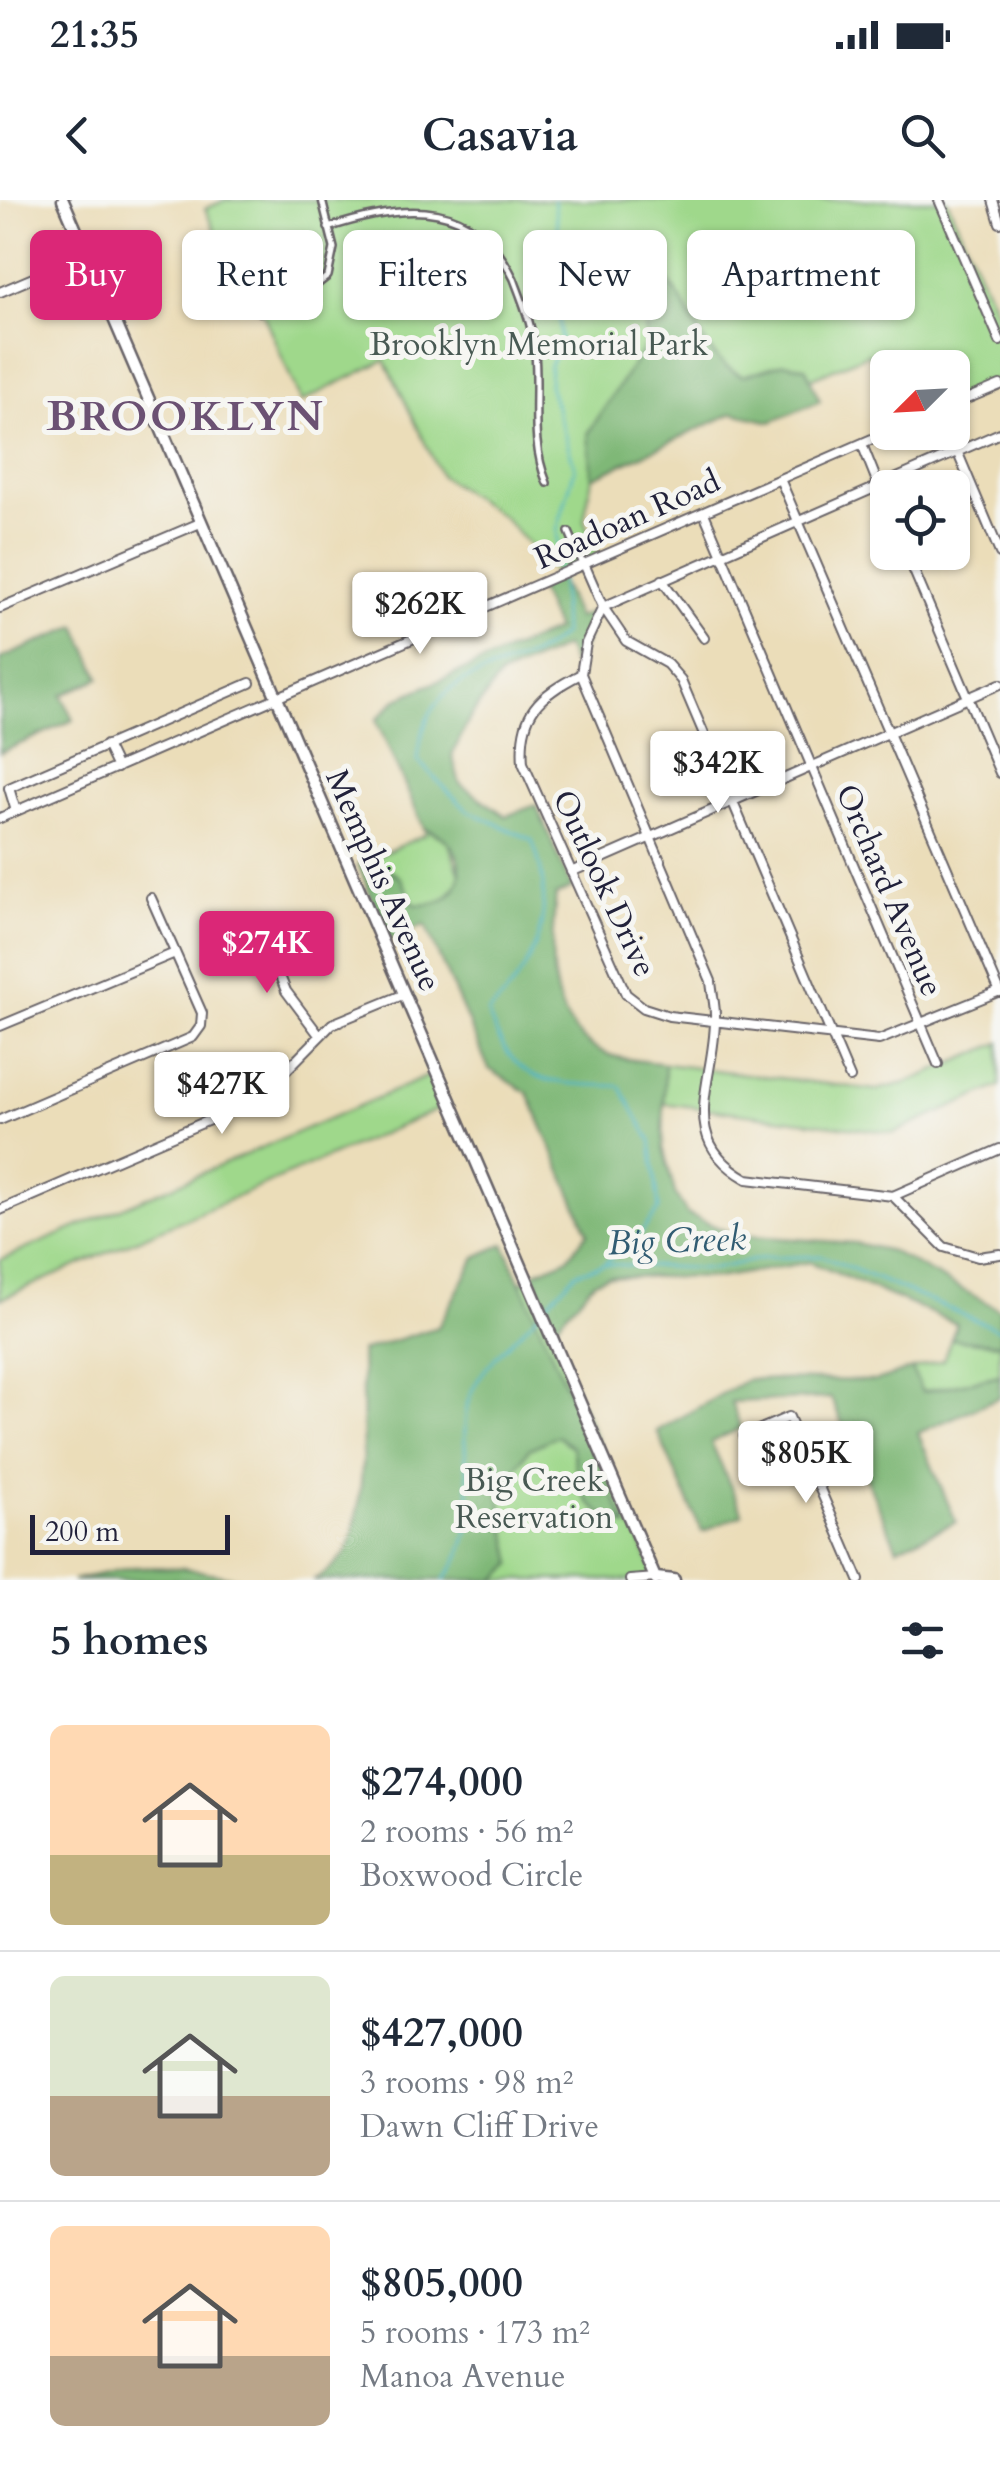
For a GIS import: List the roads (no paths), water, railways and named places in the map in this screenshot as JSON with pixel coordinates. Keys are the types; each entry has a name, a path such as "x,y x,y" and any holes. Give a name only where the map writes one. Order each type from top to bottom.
{"main road":[{"name":"Memphis Avenue","path":"63,200 76,230"},
{"name":"Memphis Avenue","path":"114,320 656,1579"},
{"path":"656,1579 674,1580"}],"street":[{"path":"322,200 334,248 328,276 323,280"},
{"path":"939,200 1000,341"},
{"path":"993,200 1000,223"},
{"path":"328,228 412,204 459,212 492,237 506,257 533,334 534,436 547,483"},
{"path":"0,292 30,280"},
{"path":"970,398 1000,385"},
{"path":"916,470 1000,434"},
{"name":"Roadoan Road","path":"0,818 870,440"},
{"path":"862,444 872,470"},
{"path":"958,452 1000,554"},
{"path":"780,479 1000,992"},
{"path":"870,490 603,607 586,643 581,674 711,982 716,1020 703,1116 704,1132 718,1158 747,1179 893,1196 1000,1149"},
{"name":"Orchard Avenue","path":"704,513 938,1064"},
{"path":"0,608 200,523"},
{"path":"570,532 580,568 626,641 667,664 682,680 850,1078"},
{"path":"914,570 1000,773"},
{"path":"662,580 704,638"},
{"name":"Outlook Drive","path":"581,674 540,699 521,738 523,764 626,994 644,1008 669,1016 879,1040 921,1027 1000,992"},
{"path":"16,811 8,788 250,682"},
{"path":"572,872 1000,684"},
{"path":"106,745 117,768"},
{"path":"0,1120 193,1037 202,1013 151,898"},
{"path":"262,931 286,991 319,1035"},
{"path":"0,1026 175,953"},
{"path":"0,1210 258,1099 332,1024 407,993"},
{"path":"893,1196 944,1247 978,1257 1000,1254"},
{"path":"744,1436 788,1417 858,1580"},
{"path":"630,1580 656,1579"}],"waterway":[{"path":"554,200 564,282 558,299 561,343 550,365 549,385 575,468 557,530 559,571"},
{"path":"561,579 563,634 543,649 454,687 437,703 424,727 418,761 467,810 532,840 540,865 543,911 532,954 506,994 488,1013 510,1056 523,1068 554,1081 620,1086 651,1141 659,1209 640,1234 604,1264"},
{"name":"Big Creek","path":"544,1307 576,1273 604,1264 713,1269 764,1258 822,1256 1000,1330"},
{"path":"444,1580 466,1536 469,1494 465,1429 471,1393 486,1368 539,1313"}],"district":[{"name":"BROOKLYN","path":"186,415"}],"park label":[{"name":"Brooklyn Memorial Park","path":"539,344"},
{"name":"Big Creek Reservation","path":"534,1498"}]}
